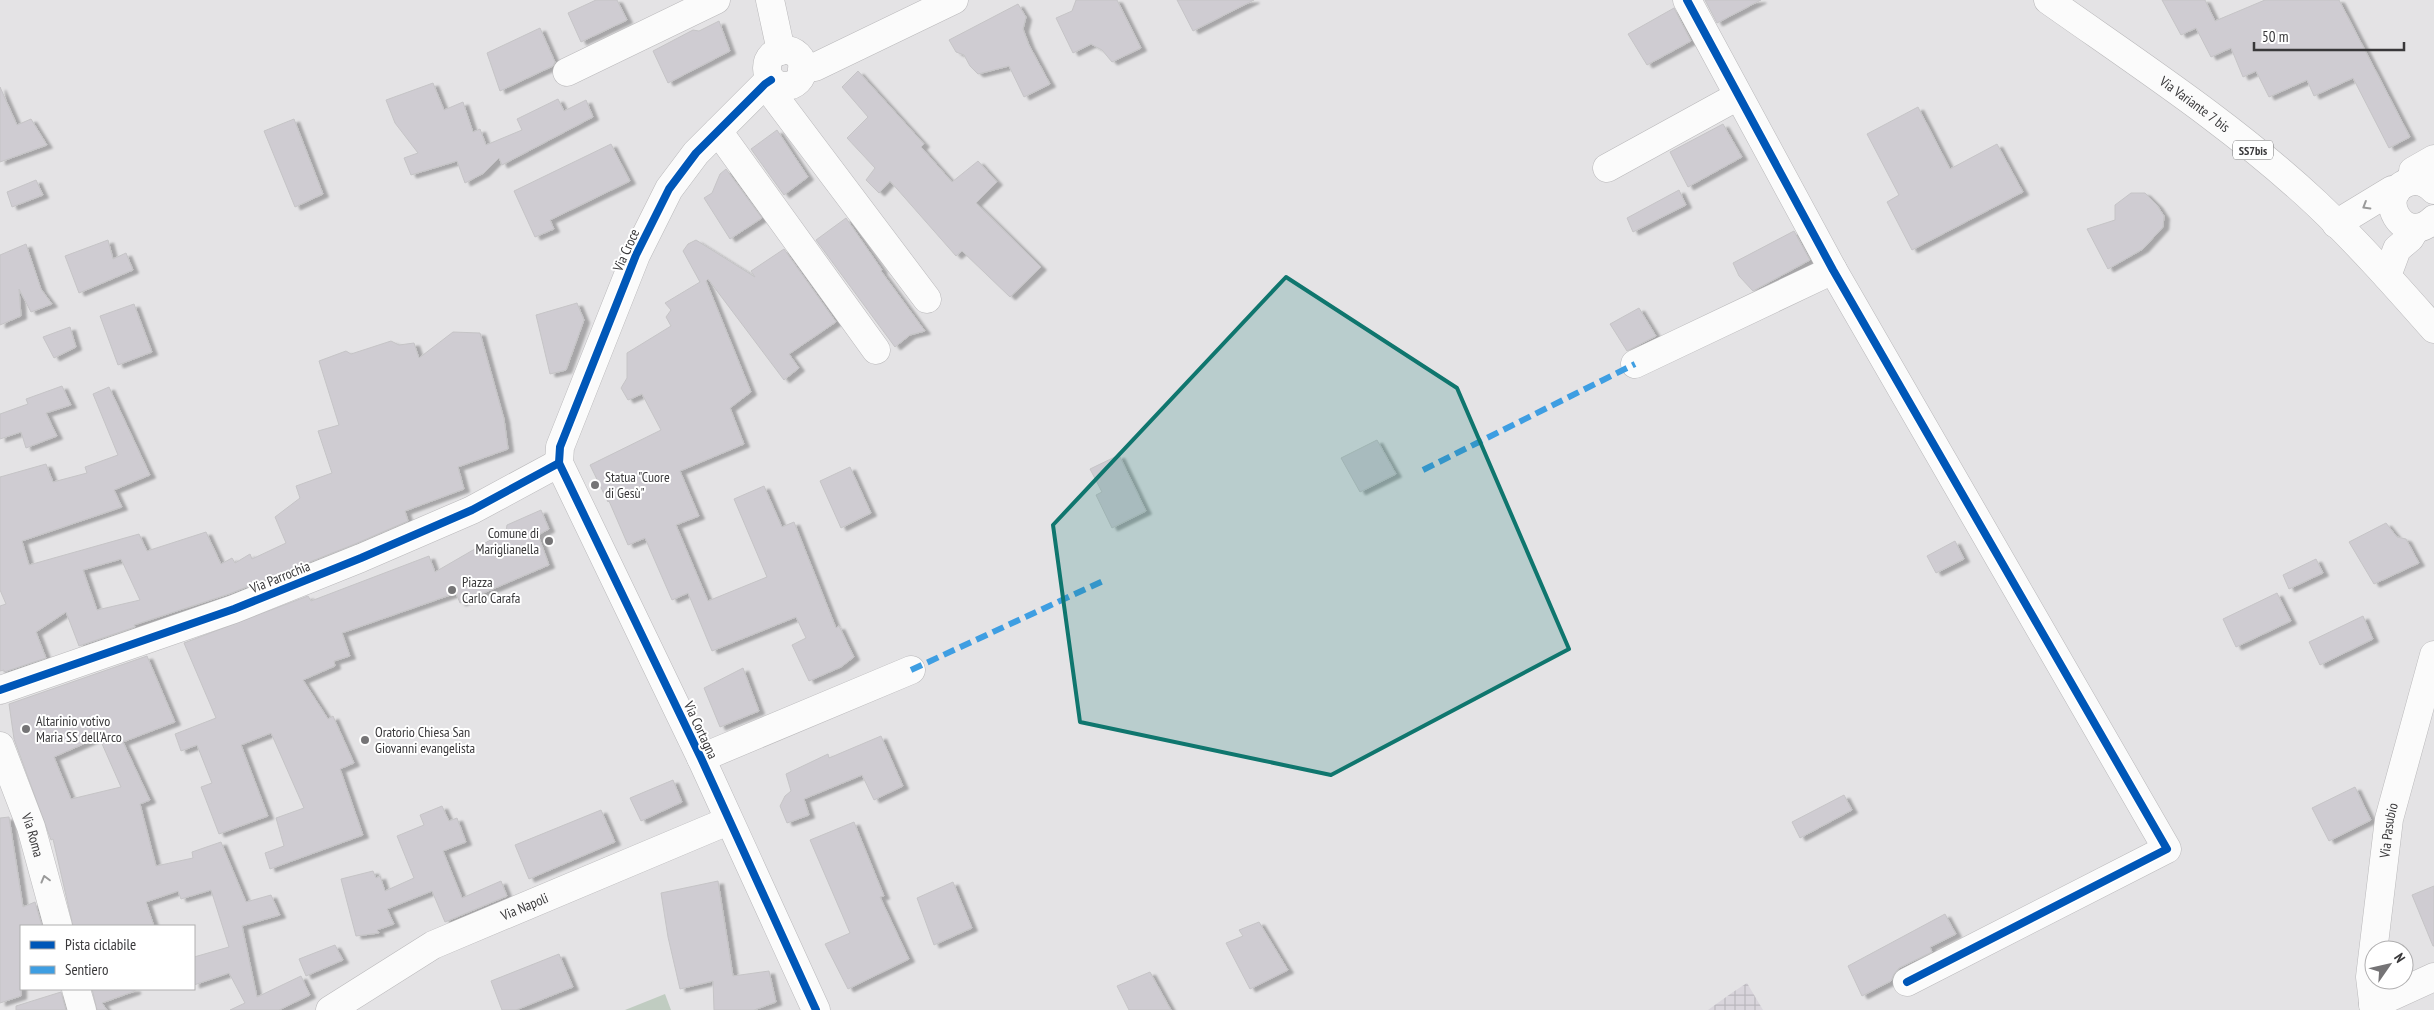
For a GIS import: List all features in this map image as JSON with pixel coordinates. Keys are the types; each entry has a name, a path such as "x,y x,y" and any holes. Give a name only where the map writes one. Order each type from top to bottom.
{"street":[{"path":"567,72 716,0"},
{"path":"770,0 781,51"},
{"path":"802,69 815,66 954,0"},
{"path":"1687,0 1833,270 2167,849 1907,982"},
{"name":"Via Variante 7 bis","path":"2048,0 2176,90 2248,146 2317,204 2387,276 2434,328"},
{"path":"768,82 780,86 791,85 799,78 802,69 796,54 781,51 774,54 768,63 768,82 927,298"},
{"name":"Via Croce","path":"559,463 560,447 636,255 669,188 696,153 768,82"},
{"path":"1607,168 1738,96"},
{"path":"718,131 876,350"},
{"path":"2414,188 2413,171 2434,159"},
{"path":"2336,224 2392,190 2414,188"},
{"path":"2414,188 2392,206 2397,219 2402,224 2428,227"},
{"path":"2387,276 2397,249 2428,227"},
{"path":"1635,364 1833,270"},
{"name":"Via Parrochia","path":"0,690 234,608 361,558 472,510 559,463"},
{"name":"Via Cortagna","path":"559,463 701,758 728,821 816,1010"},
{"name":"Via Pasubio","path":"2374,1008 2370,977 2388,819 2434,655"},
{"path":"701,758 911,670"},
{"name":"Via Roma","path":"0,746 31,827 58,925"},
{"name":"Via Napoli","path":"330,1010 441,942 728,821"},
{"path":"2374,1008 2434,977"},
{"path":"76,990 82,1010"}],"highlighted area":[{"path":"1286,277 1457,388 1569,649 1331,775 1080,722 1053,525"}],"shaded area":[{"path":"1747,983 1763,1010 1708,1010 1733,992"},
{"path":"665,994 671,1010 625,1010"}],"building":[{"path":"596,0 617,0 627,20 581,42 568,13"},
{"path":"1076,0 1117,0 1141,48 1112,62 1102,50 1091,44 1073,53 1056,18 1072,11"},
{"path":"1177,0 1254,0 1193,31"},
{"path":"1705,0 1761,0 1717,23"},
{"path":"2162,0 2205,0 2215,21 2265,0 2339,0 2410,137 2389,148 2353,78 2314,96 2307,80 2269,97 2256,71 2243,77 2231,48 2211,57 2196,28 2181,35"},
{"path":"1018,4 1026,17 1023,29 1029,45 1050,84 1024,97 1009,66 978,74 970,66 964,55 956,52 949,40"},
{"path":"1674,8 1691,41 1647,65 1628,34"},
{"path":"719,21 730,51 668,83 653,51 693,30 699,31"},
{"path":"540,28 555,62 553,66 500,91 487,53"},
{"path":"858,71 924,144 921,147 952,182 978,161 997,182 976,203 1041,267 1010,297 962,251 956,256 890,181 879,193 866,180 875,168 847,138 868,117 842,87"},
{"path":"433,83 444,110 463,102 473,132 480,129 486,145 522,130 517,119 558,99 564,111 586,100 593,117 502,165 499,158 484,173 465,183 457,161 411,175 404,158 418,153 395,123 386,100"},
{"path":"0,87 17,125 31,119 47,145 0,162"},
{"path":"1918,107 1950,169 1997,144 2023,192 1912,250 1887,202 1899,195 1867,134"},
{"path":"294,119 323,194 295,207 264,131"},
{"path":"1723,124 1742,157 1688,187 1670,152"},
{"path":"777,130 808,177 784,195 751,149"},
{"path":"611,144 630,181 550,220 554,229 535,237 514,191"},
{"path":"726,169 762,218 730,239 704,198 712,193 720,174"},
{"path":"36,180 43,195 12,207 7,192"},
{"path":"1679,190 1686,205 1633,232 1627,218"},
{"path":"2131,193 2145,193 2157,205 2164,216 2163,227 2143,249 2108,269 2087,229 2115,220 2115,205"},
{"path":"846,218 881,271 925,331 910,335 895,347 816,240"},
{"path":"1794,231 1810,260 1753,291 1739,276 1733,263"},
{"path":"108,240 113,259 126,253 133,270 79,293 65,256"},
{"path":"696,240 755,277 751,271 784,249 836,322 789,354 799,368 784,380 708,279 706,281 751,392 730,408 744,444 680,471 699,516 676,525 708,601 767,577 734,499 764,486 782,527 794,522 836,628 839,626 854,657 841,667 809,681 792,645 806,638 796,617 712,651 688,593 672,600 645,538 628,545 609,501 590,465 661,430 642,394 628,400 621,388 627,378 627,353 671,326 666,317 671,310 665,303 700,282 683,251 688,244"},
{"path":"26,244 41,289 52,304 31,312 19,289 21,316 0,325 0,255"},
{"path":"577,303 584,320 566,370 550,374 536,315"},
{"path":"134,304 152,352 118,365 100,316"},
{"path":"1639,308 1656,336 1627,351 1610,324"},
{"path":"70,327 76,347 54,358 43,337"},
{"path":"453,332 480,333 504,419 508,449 458,467 464,489 405,511 408,521 355,544 229,594 134,625 135,627 79,646 66,612 36,632 46,658 4,672 4,670 0,671 0,606 6,604 0,590 0,477 46,464 53,482 87,473 85,467 118,455 93,394 109,387 150,475 114,490 122,507 22,541 29,565 139,534 147,551 206,532 221,564 232,558 235,563 250,554 252,559 286,543 275,517 300,498 296,486 332,473 318,431 339,425 319,361 346,351 351,354 391,341 399,345 414,343 419,358","holes":["121,559 140,600 97,610 83,570"]},
{"path":"62,386 71,405 46,413 57,436 26,448 21,432 0,439 0,414 28,404 26,399"},
{"path":"1377,440 1396,474 1360,492 1341,458"},
{"path":"1119,455 1146,511 1112,528 1096,495 1102,492 1090,469"},
{"path":"850,467 871,513 841,528 820,481"},
{"path":"541,510 549,529 538,535 549,565 460,603 456,593 342,633 350,656 334,661 335,666 303,680 328,719 333,716 354,763 340,769 363,835 270,869 265,853 284,846 276,818 304,808 271,733 241,745 268,816 219,834 201,787 212,783 197,745 181,751 175,734 216,718 184,643 308,596 311,601 429,556 435,572 506,531 507,525"},
{"path":"2386,523 2397,537 2406,539 2419,563 2374,584 2349,542"},
{"path":"1955,541 1964,559 1936,573 1927,556"},
{"path":"2316,559 2323,573 2289,589 2283,575"},
{"path":"2277,593 2291,621 2236,647 2223,619"},
{"path":"2363,616 2373,639 2320,665 2309,642"},
{"path":"147,656 175,722 123,742 150,800 140,804 156,866 193,858 192,852 221,842 246,902 271,895 280,915 242,926 257,997 301,976 310,995 279,1010 230,1010 245,1003 229,973 195,985 195,957 229,947 211,890 181,899 178,891 146,902 154,925 73,925 53,839 51,840 14,739 9,704","holes":["99,737 121,787 71,799 54,757"]},
{"path":"743,668 759,711 720,727 704,688"},
{"path":"881,736 903,786 874,800 862,775 804,799 809,815 787,823 780,806 785,796 791,791 786,774 828,754 829,758"},
{"path":"673,780 682,802 641,821 630,798"},
{"path":"2355,787 2371,820 2329,841 2312,808"},
{"path":"1844,795 1852,810 1800,838 1792,822"},
{"path":"442,806 449,821 457,818 466,842 443,851 462,898 501,881 507,896 445,922 432,891 387,909 394,924 377,930 379,933 356,936 341,879 373,871 376,878 380,876 385,891 414,878 397,836 424,825 420,815"},
{"path":"601,810 615,842 529,879 515,845"},
{"path":"9,817 23,907 35,902 42,925 20,925 21,996 0,1003 0,818"},
{"path":"854,822 884,896 880,897 909,959 848,989 825,944 850,933 810,840"},
{"path":"718,881 733,976 769,971 776,1002 754,1010 714,1010 713,981 680,989 668,937 661,893"},
{"path":"953,882 972,928 934,945 917,898"},
{"path":"2434,886 2434,946 2433,946 2412,895"},
{"path":"1945,914 1956,934 1930,947 1932,952 1899,968 1891,981 1862,996 1848,966"},
{"path":"1259,922 1288,970 1250,989 1226,943 1243,936 1239,930"},
{"path":"335,945 343,960 306,976 299,959"},
{"path":"559,954 573,987 516,1010 502,1010 491,981"},
{"path":"1150,972 1171,1010 1129,1010 1117,986"},
{"path":"92,990 135,990 102,1003 107,1010 97,1010"},
{"path":"61,992 66,1010 16,1010 16,1006"}],"marked path":[{"path":"1423,470 1635,364"},
{"path":"911,670 1103,581"}],"cycle path":[{"path":"1687,0 1833,270 2167,849 1907,982"},
{"path":"771,80 696,153 669,189 636,255 560,447 559,463 701,758 816,1010"},
{"path":"0,690 234,609 361,558 472,510 559,463"}],"place":[{"name":"Statua \"Cuore di Gesù\"","path":"595,485"},
{"name":"Comune di Mariglianella","path":"549,541"},
{"name":"Piazza Carlo Carafa","path":"452,590"},
{"name":"Altarinio votivo Maria SS dell'Arco","path":"26,729"},
{"name":"Oratorio Chiesa San Giovanni evangelista","path":"365,740"}]}
